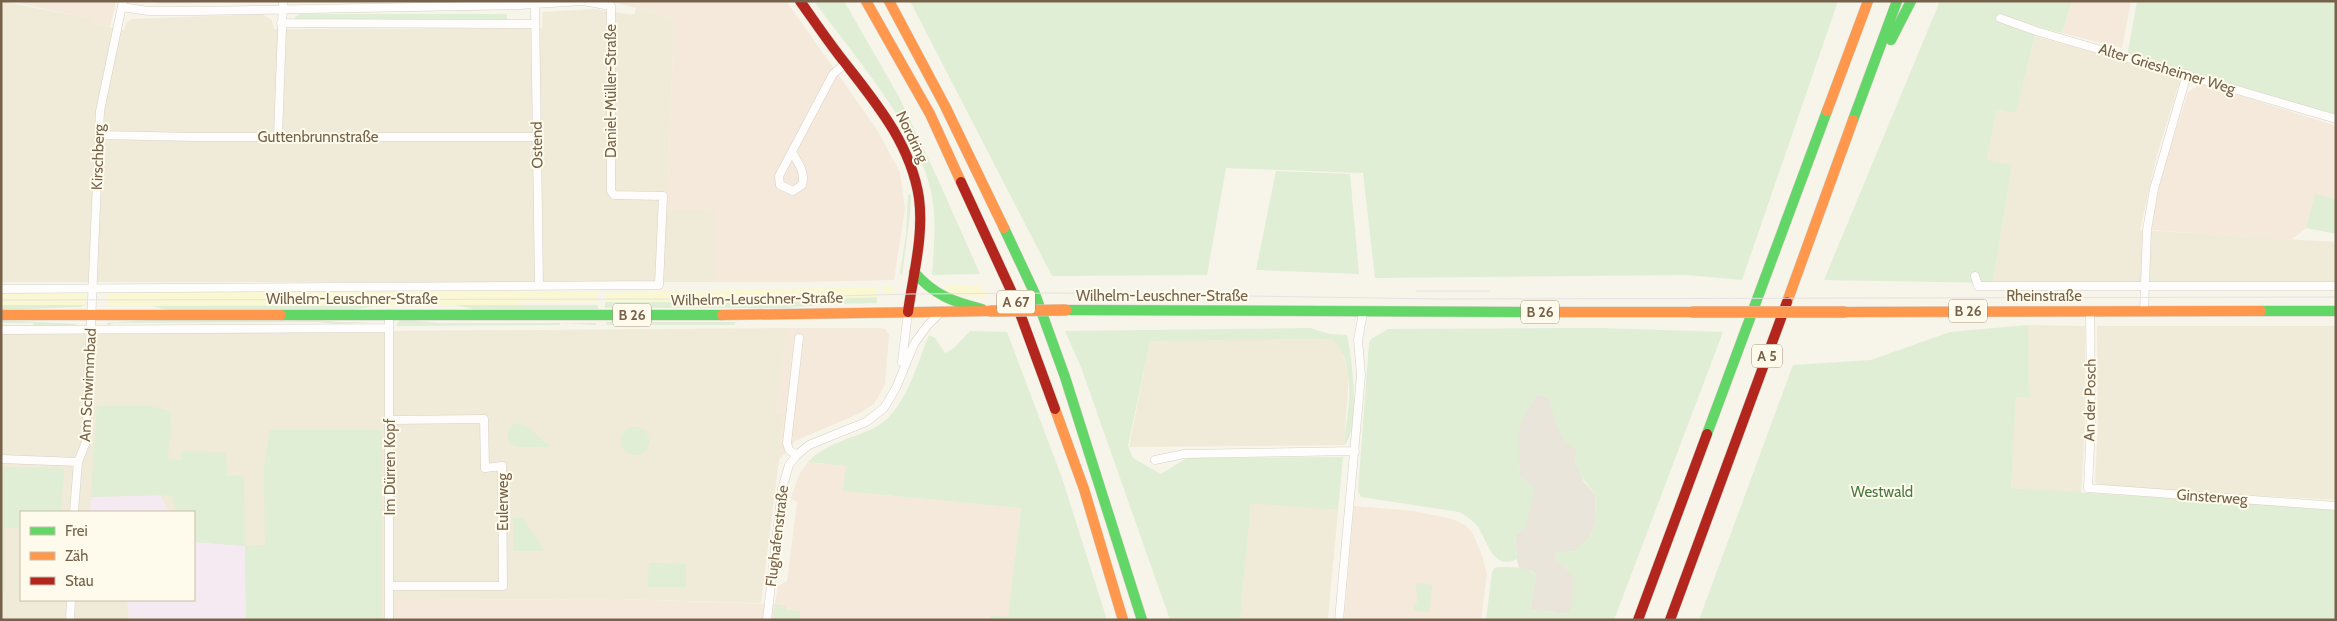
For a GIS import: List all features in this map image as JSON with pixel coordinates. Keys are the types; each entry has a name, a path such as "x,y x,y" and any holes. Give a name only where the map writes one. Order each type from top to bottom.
{"main road":[{"name":"Nordring","path":"800,1 889,121 911,165 919,211 918,243 908,312"},
{"name":"A 67","path":"866,1 930,114 1014,297 1084,489 1123,620"},
{"name":"A 67","path":"889,1 945,106 1035,294 1065,377 1142,620"},
{"name":"A 5","path":"1638,620 1868,1"},
{"name":"A 5","path":"1670,620 1897,1"},
{"path":"1864,92 1911,1"},
{"path":"914,272 934,294 953,302 990,311"},
{"name":"Wilhelm-Leuschner-Straße","path":"1,315 724,315 1066,310 1363,313 1692,312"},
{"name":"Rheinstraße","path":"1692,312 2336,311"},
{"name":"A 67","path":"1132,585 1153,620"}],"street":[{"name":"Daniel-Müller-Straße","path":"122,4 148,11 282,5 535,5 583,2 611,6 611,192 614,195 663,196 659,285"},
{"name":"Kirschberg","path":"92,315 102,99 122,4"},
{"path":"278,136 282,5"},
{"name":"Ostend","path":"535,5 539,286"},
{"name":"Alter Griesheimer Weg","path":"2000,18 2036,31 2187,74 2336,120"},
{"path":"281,23 535,24"},
{"path":"792,152 803,171 804,178 802,185 793,192 783,188 779,181 792,152 833,74 846,63"},
{"path":"2144,311 2147,230 2154,189 2187,74"},
{"name":"Guttenbrunnstraße","path":"99,135 537,136"},
{"name":"Rheinstraße","path":"1975,276 1978,286 2336,286"},
{"name":"Wilhelm-Leuschner-Straße","path":"1,288 659,285"},
{"name":"An der Posch","path":"2088,488 2091,423 2090,311"},
{"name":"Flughafenstraße","path":"901,372 908,312"},
{"name":"Flughafenstraße","path":"767,620 782,489 789,465 797,455 816,441 873,418 888,402 918,337 941,312"},
{"path":"1339,620 1361,375 1358,340 1363,313"},
{"name":"Im Dürren Kopf","path":"389,314 389,620"},
{"name":"Am Schwimmbad","path":"74,511 78,462 86,442 92,315"},
{"name":"Wilhelm-Leuschner-Straße","path":"1,330 389,328"},
{"path":"797,455 789,450 787,443 799,338"},
{"name":"Eulerweg","path":"390,420 484,419 485,468 502,466 503,540 503,586 390,586"},
{"path":"1155,460 1184,454 1355,451"},
{"path":"1,459 78,462"},
{"name":"Ginsterweg","path":"2088,488 2336,506"},
{"path":"70,620 71,601"}],"shaded area":[{"path":"1,1 91,19 90,23 124,30 126,23 132,19 262,14 272,20 274,29 542,28 543,12 594,9 634,15 636,8 674,18 667,210 714,209 714,282 1,282"},
{"path":"9,1 116,1 110,27 90,23 90,19"},
{"path":"148,1 261,1 160,4"},
{"path":"609,1 786,1 876,128 900,172 905,209 894,280 714,282 714,209 667,210 674,18"},
{"path":"2072,1 2131,1 2122,48 2062,33"},
{"path":"2035,36 2181,77 2156,158 2140,230 2336,242 2336,282 1993,283 2012,166 1987,160 1997,109 2016,112"},
{"path":"2201,83 2336,126 2336,199 2315,195 2306,228 2291,240 2152,230 2154,206 2159,184 2188,92"},
{"path":"2028,325 2085,326 2085,424 2081,493 2011,488 2016,396 2029,396"},
{"path":"2097,326 2336,326 2336,500 2098,486 2095,481 2098,426"},
{"path":"787,328 776,413 783,414 779,460 761,603 618,599 397,600 396,620 1,620 1,334"},
{"path":"787,328 880,328 885,329 889,335 885,385 874,404 858,414 795,441 779,460 783,414 776,413"},
{"path":"1333,339 1341,349 1349,375 1344,445 1129,447 1150,341"},
{"path":"1538,394 1549,398 1557,424 1578,451 1575,462 1584,482 1595,495 1596,520 1590,537 1575,551 1555,553 1555,559 1572,574 1575,582 1572,609 1568,614 1530,610 1536,574 1532,571 1519,569 1517,559 1515,535 1525,528 1517,441 1522,418"},
{"path":"808,462 846,466 844,491 1021,508 1008,618 992,615 991,620 396,620 396,600 618,599 775,604 778,586 787,581 797,502 791,499 792,494 800,473"},
{"path":"160,495 168,511 90,511 91,497"},
{"path":"1251,502 1338,510 1328,617 1331,620 1240,620"},
{"path":"1354,506 1414,511 1452,519 1465,525 1472,532 1482,555 1487,574 1481,620 1344,620"},
{"path":"195,542 245,546 246,620 129,620 127,601 195,601"}],"green space":[{"path":"814,1 844,1 898,95 980,274 932,275 934,212 931,191 924,166 912,141 882,92"},
{"path":"910,1 1838,1 1742,280 1687,275 1375,278 1363,173 1226,168 1207,275 1052,276"},
{"path":"1940,1 2072,1 2062,33 2000,17 2036,31 2016,113 1997,109 1987,160 2012,165 1993,283 1824,280"},
{"path":"2137,1 2336,1 2336,119 2127,57"},
{"path":"300,14 507,14 507,19 295,20 295,17"},
{"path":"1276,171 1350,174 1359,274 1256,270"},
{"path":"911,194 902,276 900,273 906,234 908,195"},
{"path":"2315,194 2336,199 2336,234 2306,228"},
{"path":"877,297 877,303 828,304 787,308 605,308 605,302 750,302"},
{"path":"382,304 354,310 169,310 146,305"},
{"path":"1,305 86,305 79,307 1,310"},
{"path":"453,305 598,305 598,309 475,309"},
{"path":"313,319 338,322 373,322 337,324 318,322 114,323 107,326 107,323 150,320"},
{"path":"403,319 438,323 560,323 560,325 396,326"},
{"path":"1,320 76,324 76,326 34,326 33,323 1,323"},
{"path":"606,322 736,322 734,325 606,325"},
{"path":"560,323 596,323 596,325"},
{"name":"Westwald","path":"2028,325 2029,397 2016,397 2011,488 2336,509 2336,620 1699,620 1793,365 1871,360 1950,332"},
{"path":"1310,328 1330,334 1347,335 1353,375 1354,410 1349,437 1344,445 1349,404 1349,376 1341,351 1333,339 1150,341 1128,446 1133,458 1161,474 1187,458 1343,457 1338,510 1251,503 1240,620 1170,620 1081,367 1065,331"},
{"path":"1600,328 1723,332 1614,620 1486,620 1492,572 1494,568 1499,567 1522,568 1536,574 1530,610 1567,614 1570,610 1574,589 1573,578 1555,559 1555,553 1575,551 1590,537 1596,520 1595,495 1579,473 1575,462 1578,451 1566,442 1558,428 1549,398 1538,394 1524,416 1518,441 1520,476 1535,488 1525,528 1515,535 1517,559 1509,562 1496,558 1476,525 1459,512 1361,497 1358,491 1369,343 1371,339 1388,329"},
{"path":"970,331 1007,332 1062,478 1107,620 991,620 991,615 1008,617 1021,508 843,491 846,466 808,462 830,446 872,429 893,412 908,388 929,335 935,338 945,353 954,348"},
{"path":"97,406 149,406 170,411 171,434 167,460 181,460 181,452 226,453 227,476 244,475 245,546 195,542 195,511 177,511 172,495 91,497"},
{"path":"519,423 529,428 550,447 518,447 509,443 508,431 514,424"},
{"path":"635,427 645,431 649,441 645,451 635,455 625,451 621,441 625,431"},
{"path":"270,430 382,430 382,620 246,620 245,546 265,545 264,469"},
{"path":"1,467 64,469 61,511 20,511 20,528 4,528 4,592 1,597"},
{"path":"513,518 523,518 545,551 513,551"},
{"path":"649,563 686,564 686,587 648,587"},
{"path":"1419,583 1432,585 1430,610 1428,612 1416,611 1414,609 1414,604 1417,604 1416,585"},
{"path":"775,604 786,606 786,610 800,611 799,620 773,620"}],"sand":[{"path":"945,285 981,285 985,297 945,296"},
{"path":"886,286 890,286 893,291 892,295 886,296 883,293 883,289"},
{"path":"877,287 877,297 750,302 605,302 605,293"},
{"path":"1,292 85,292 86,305 1,305"},
{"path":"108,292 598,292 598,302 519,302 519,305 108,306"}],"tram line":[{"path":"1416,291 1489,291"},
{"path":"1,300 735,299 910,294 1058,293 1440,299 2336,297"}],"traffic: fast":[{"path":"1853,120 1897,1"},
{"path":"1891,40 1911,1"},
{"path":"1707,434 1827,111"},
{"path":"1004,228 1035,294 1065,377 1142,620"},
{"path":"914,272 937,292 962,304 982,309"},
{"path":"1066,310 1538,312"},
{"path":"2261,311 2336,311"},
{"path":"281,315 722,315"}],"traffic: slow":[{"path":"866,1 930,114 961,182"},
{"path":"889,1 945,106 1004,228"},
{"path":"1827,111 1868,1"},
{"path":"1787,302 1853,120"},
{"path":"990,311 1066,310"},
{"path":"722,315 990,311"},
{"path":"1845,312 2261,311"},
{"path":"1538,312 1692,312"},
{"path":"1692,312 1845,312"},
{"path":"1,315 281,315"},
{"path":"1055,409 1084,489 1123,620"}],"traffic: jam":[{"path":"800,1 891,126 909,160 919,198 920,227 908,312"},
{"path":"961,182 1014,297 1055,409"},
{"path":"1670,620 1787,302"},
{"path":"1638,620 1707,434"}]}
